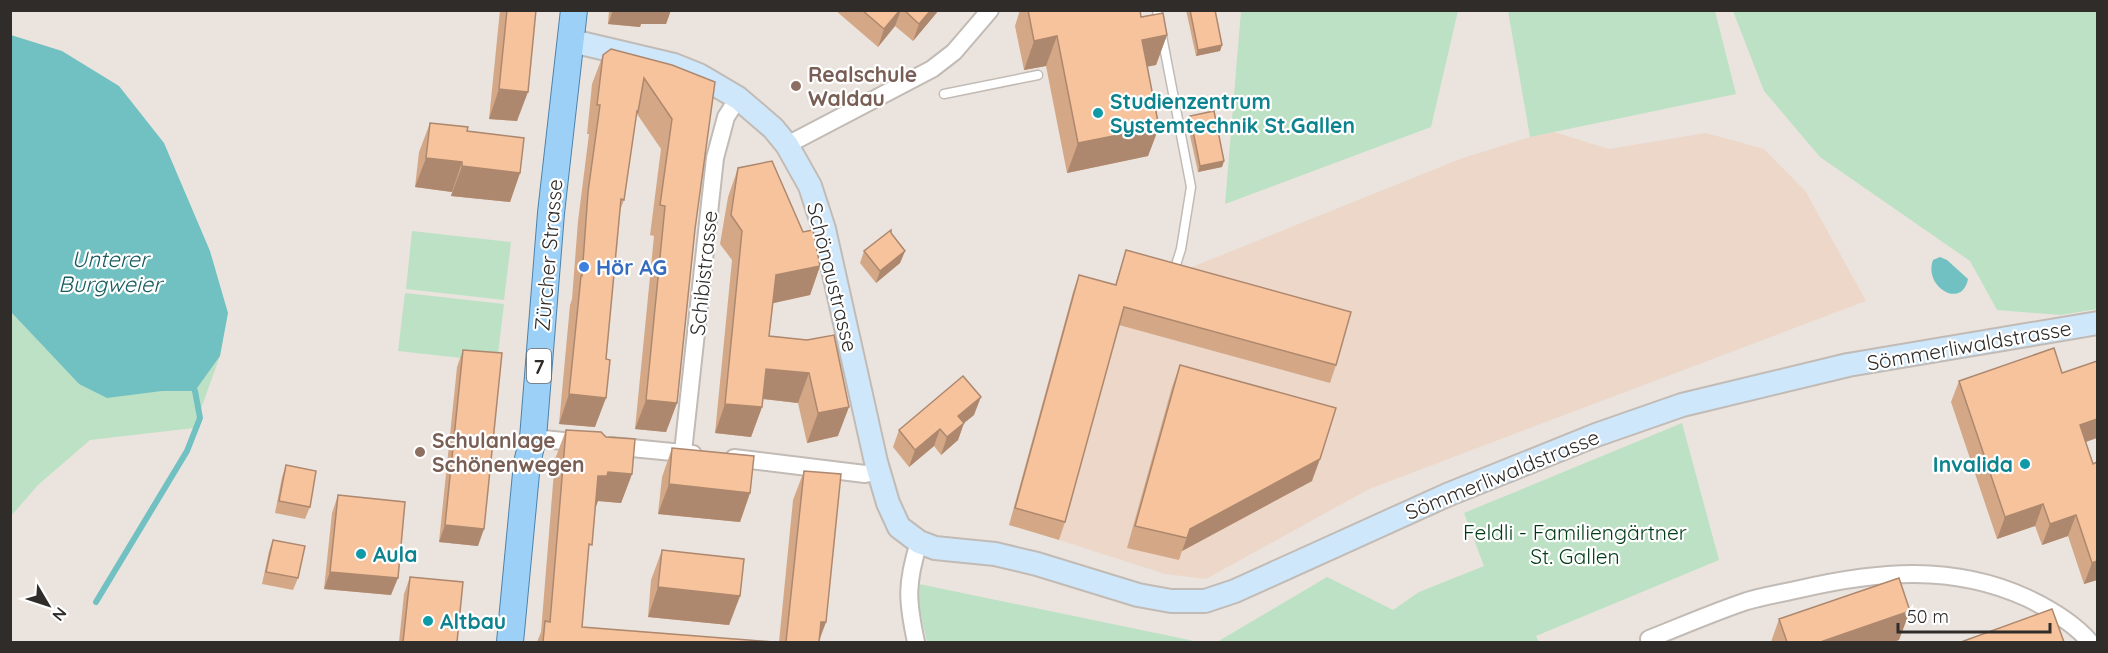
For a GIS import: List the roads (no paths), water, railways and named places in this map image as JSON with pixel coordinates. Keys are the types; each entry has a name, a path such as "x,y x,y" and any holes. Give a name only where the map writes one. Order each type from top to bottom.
{"main road":[{"name":"Zürcher Strasse","path":"510,642 527,463 533,438 551,213 574,10"}],"street":[{"path":"786,145 932,69 954,52 990,10"},
{"name":"Schönaustrasse","path":"570,42 674,65 699,75 738,98 773,128 786,145 810,186 824,229 878,471 888,503 899,527 919,542"},
{"name":"Schibistrasse","path":"683,452 715,158 726,117 738,98"},
{"name":"Sömmerliwaldstrasse","path":"919,542 945,550 995,554 1037,564 1138,595 1171,601 1205,601 1235,591 1447,495 1596,435 1682,405 1848,365 2097,323"},
{"path":"533,438 683,452 865,474 878,471"},
{"path":"916,642 908,595 909,577 919,542"},
{"path":"1649,639 1749,601 1831,582 1873,575 1908,573 1959,577 2001,586 2048,608 2090,642"}],"lane":[{"path":"1157,10 1191,187 1181,249 1175,268"},
{"path":"944,94 1038,75"}],"water":[{"name":"Unterer Burgweier","path":"11,35 62,51 119,86 164,143 210,251 228,313 220,356 195,391 162,391 107,398 79,384 11,312"},
{"path":"1940,257 1947,260 1968,279 1959,293 1952,294 1944,291 1933,279 1931,270 1933,260"}],"waterway":[{"path":"96,602 187,451 200,418 195,391"}],"place":[{"name":"Realschule Waldau","path":"796,86"},
{"name":"Studienzentrum Systemtechnik St.Gallen","path":"1098,113"},
{"name":"Hör AG","path":"584,267"},
{"name":"Schulanlage Schönenwegen","path":"420,452"},
{"name":"Invalida","path":"2025,464"},
{"name":"Aula","path":"361,554"},
{"name":"Altbau","path":"428,621"}],"park label":[{"name":"Feldli - Familiengärtner St. Gallen","path":"1575,544"}]}
